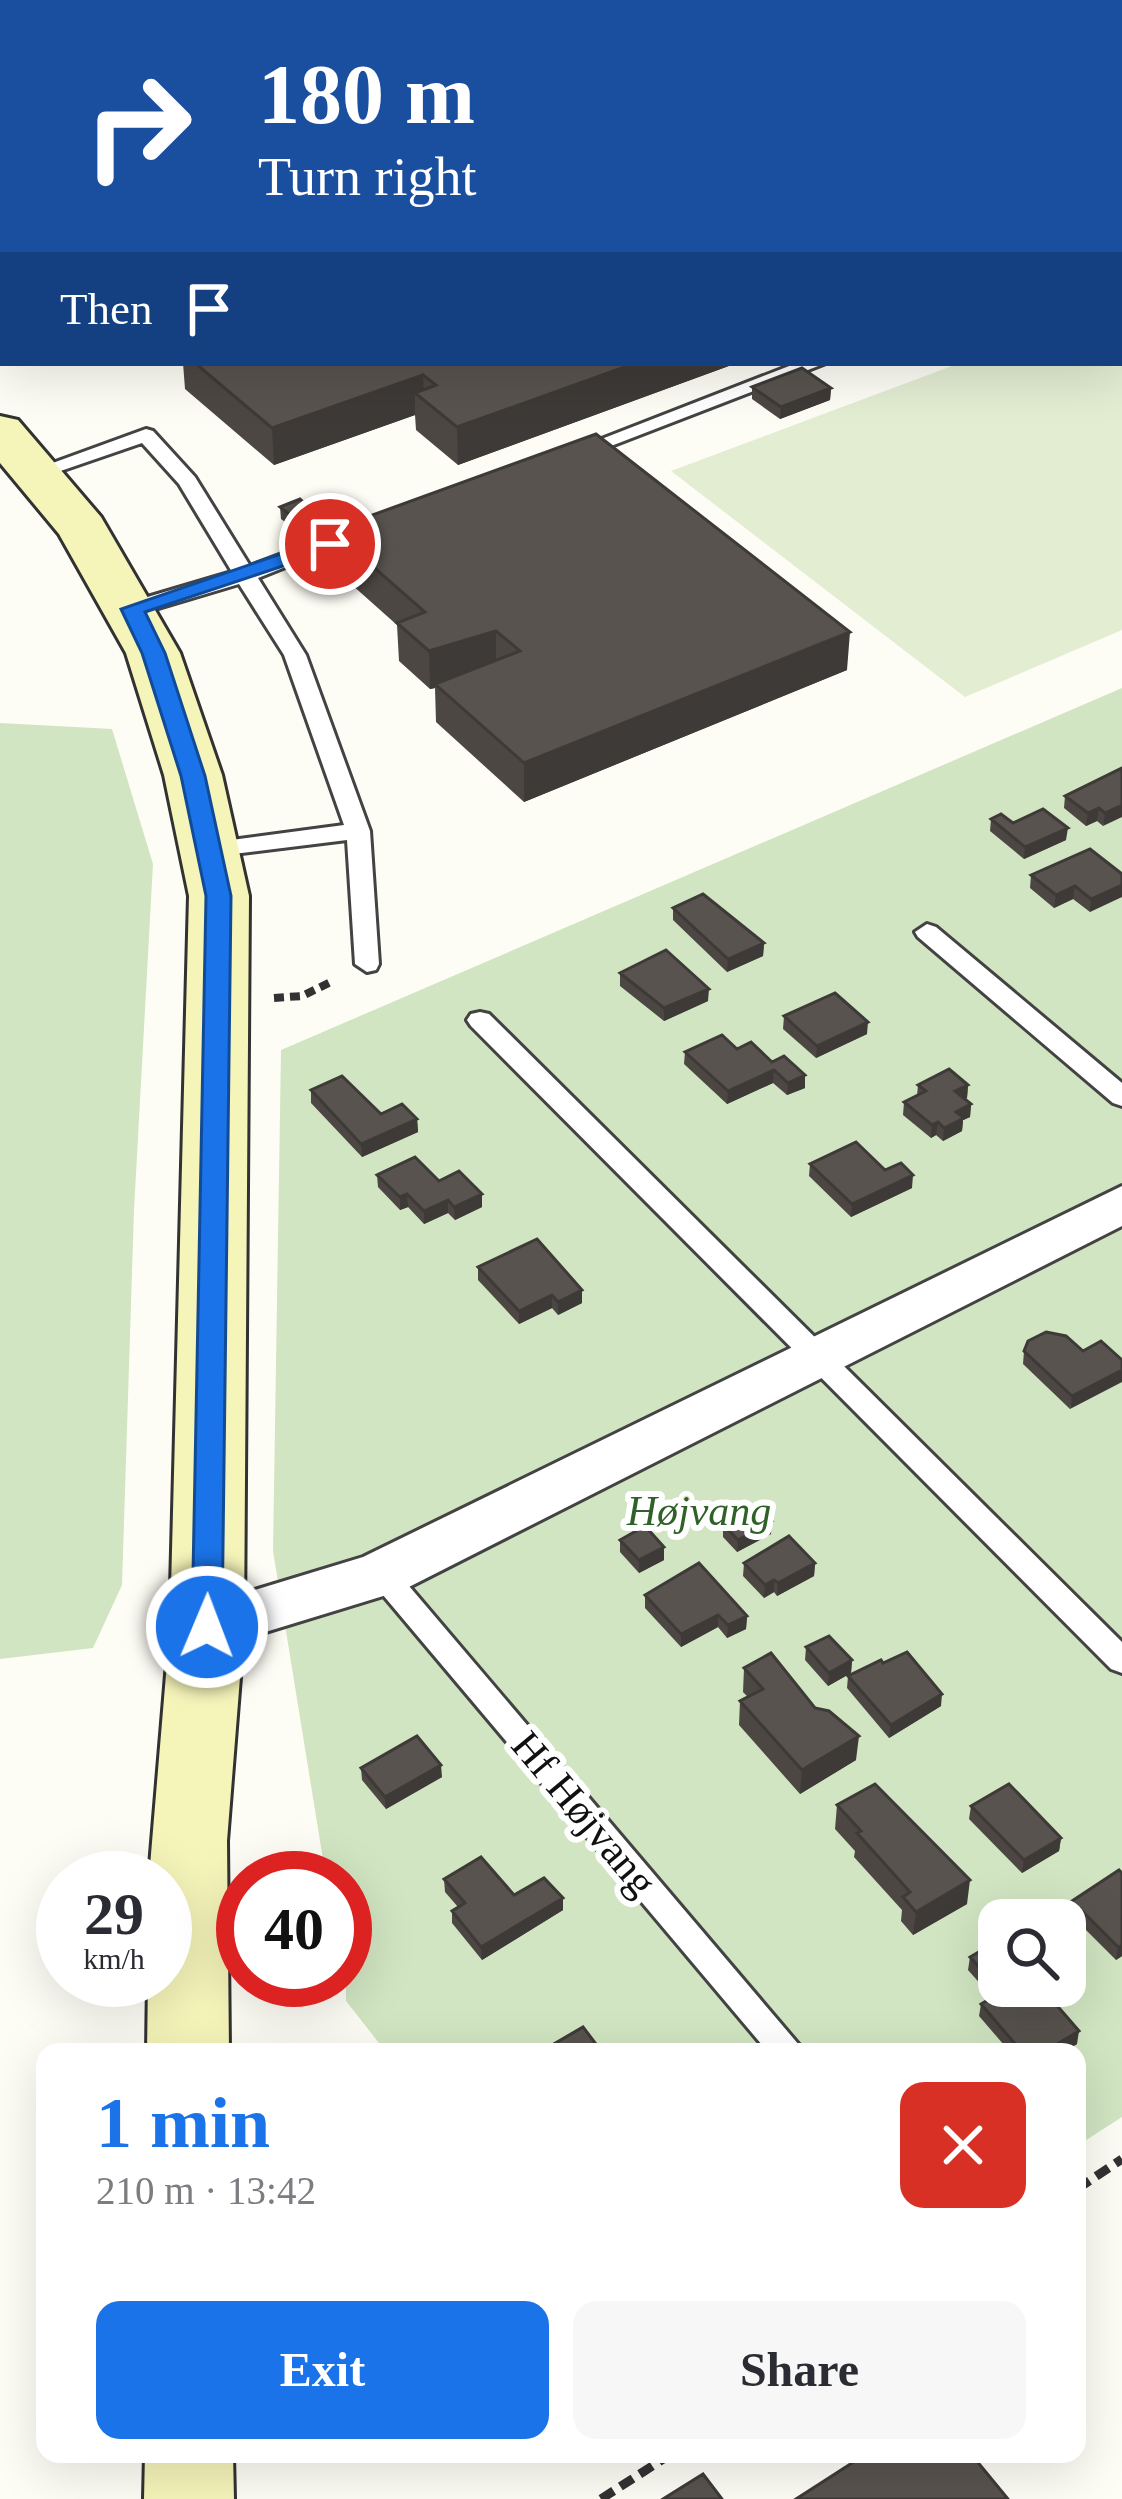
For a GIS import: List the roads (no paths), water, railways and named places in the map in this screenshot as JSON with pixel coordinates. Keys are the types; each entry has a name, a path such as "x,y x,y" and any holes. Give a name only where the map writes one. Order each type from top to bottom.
{"street":[{"path":"0,431 82,528 154,653 193,776 218,896 207,1627 188,1841 188,2043"},
{"path":"207,1627 382,1574 1122,1204"},
{"path":"189,2463 189,2499"}],"lane":[{"path":"553,462 808,366"},
{"path":"39,472 146,435 188,481 295,655 358,831 367,964"},
{"path":"132,609 377,526"},
{"path":"209,850 358,831"},
{"path":"927,932 1122,1096"},
{"path":"480,1020 1122,1660"},
{"name":"Hf Højvang","path":"382,1574 780,2043"}],"park label":[{"name":"Højvang","path":"699,1510"}]}
